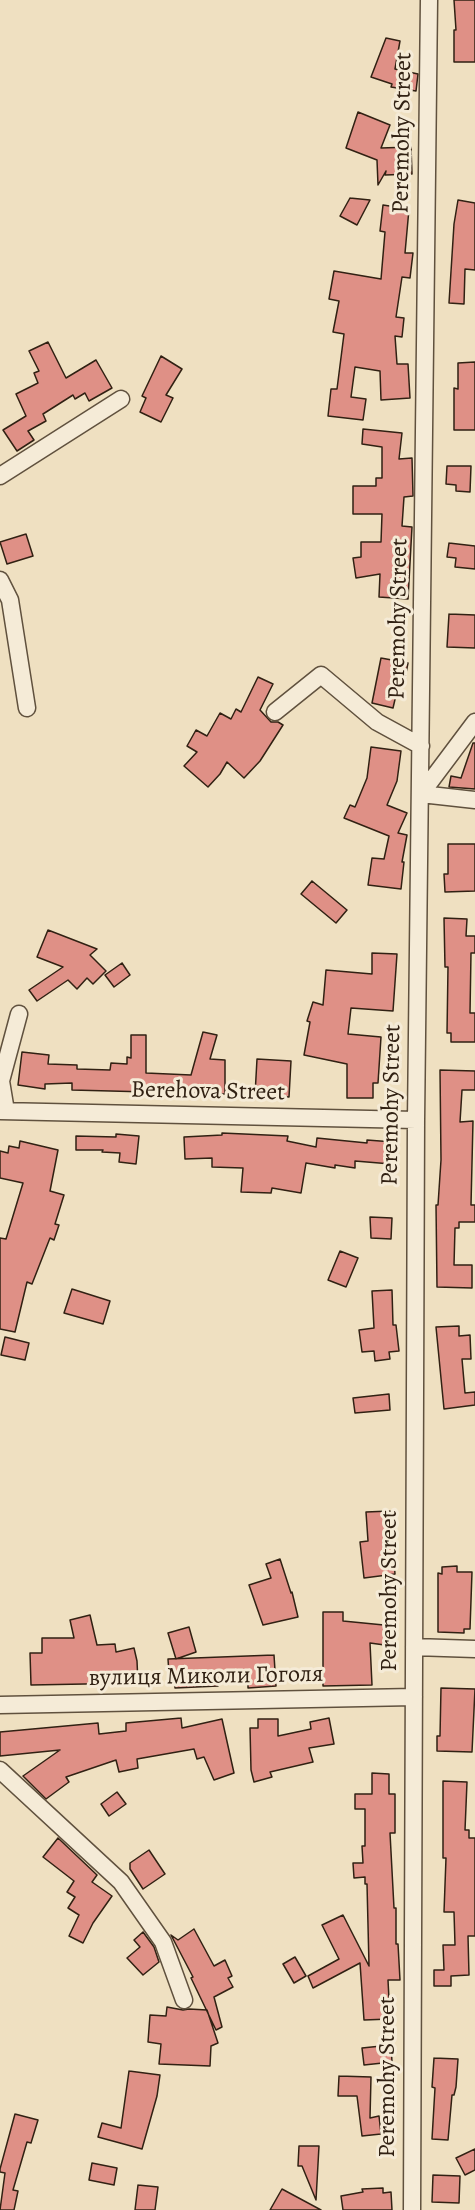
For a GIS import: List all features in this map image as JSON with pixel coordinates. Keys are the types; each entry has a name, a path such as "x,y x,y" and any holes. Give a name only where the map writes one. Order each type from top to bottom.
{"street":[{"name":"Peremohy Street","path":"412,2210 416,1120 429,0"},
{"path":"0,476 121,399"},
{"path":"0,580 10,600 27,708"},
{"path":"274,712 321,675 377,722 421,746"},
{"path":"421,794 475,722"},
{"path":"421,794 475,800"},
{"path":"3,1111 1,1081 19,1014"},
{"name":"Berehova Street","path":"3,1111 416,1120"},
{"path":"414,1647 475,1649"},
{"name":"вулиця Миколи Гоголя","path":"0,1705 414,1697"},
{"path":"0,1770 121,1882 163,1942 184,2000"}],"building":[{"path":"454,0 475,0 475,62 454,62 454,30 456,30"},
{"path":"386,38 400,41 395,69 418,74 416,91 391,87 392,84 371,77"},
{"path":"358,112 390,125 381,148 411,147 412,174 385,175 386,171 378,185 377,160 346,148"},
{"path":"350,198 370,200 357,225 340,216"},
{"path":"458,200 475,203 475,270 465,269 464,304 449,303 454,224"},
{"path":"383,205 409,209 405,253 413,253 410,278 402,277 396,317 404,318 402,337 395,336 397,364 408,364 410,398 381,400 380,371 355,367 351,397 366,399 363,420 328,416 331,389 337,389 344,334 333,332 339,301 329,299 334,271 381,279 385,232 380,231"},
{"path":"48,342 66,378 96,360 112,388 89,401 85,393 75,399 73,395 43,414 46,421 28,431 34,440 17,451 3,430 26,416 16,394 38,383 34,373 39,371 29,351"},
{"path":"161,356 182,369 166,395 173,398 161,422 140,412 146,398 142,396"},
{"path":"475,362 475,430 454,430 454,388 458,389 458,363"},
{"path":"363,429 402,433 399,459 412,458 413,496 404,497 402,526 412,527 408,599 379,597 380,574 356,578 353,558 361,557 361,542 381,542 382,514 353,514 353,486 376,486 376,478 382,478 382,447 362,444"},
{"path":"447,466 471,466 470,492 456,491 456,485 446,484"},
{"path":"26,534 33,556 7,564 0,542"},
{"path":"449,543 475,546 475,569 455,567 456,558 447,557"},
{"path":"449,614 475,615 475,648 447,647"},
{"path":"381,658 408,663 405,678 400,678 393,708 372,703"},
{"path":"258,677 273,684 260,710 271,722 283,725 260,761 244,778 227,762 208,787 184,766 197,752 187,746 196,730 207,736 220,713 231,719 236,709 241,712"},
{"path":"473,743 475,743 475,789 449,787 451,776 461,778"},
{"path":"371,747 401,751 397,781 387,805 407,813 398,833 407,835 402,862 404,862 401,889 368,885 372,858 384,859 389,836 344,818 350,805 355,807 367,778"},
{"path":"448,844 475,844 475,891 445,892 444,874 448,874"},
{"path":"312,881 347,910 336,923 301,894"},
{"path":"444,918 467,919 466,936 475,936 475,953 471,953 470,1013 475,1013 475,1042 451,1042 451,1033 447,1033 448,967 445,967"},
{"path":"48,930 97,949 90,955 106,971 93,984 87,978 77,989 68,980 37,1001 29,990 63,967 37,957"},
{"path":"372,953 397,954 393,1011 351,1008 348,1034 381,1037 378,1083 373,1083 373,1098 347,1098 347,1064 304,1055 310,1022 307,1021 313,1002 323,1005 326,970 372,974"},
{"path":"122,963 130,975 114,987 105,975"},
{"path":"203,1032 217,1035 210,1059 225,1060 225,1094 72,1090 72,1083 45,1084 45,1089 18,1085 22,1052 49,1055 48,1064 77,1065 77,1069 110,1070 111,1063 127,1064 127,1057 131,1058 131,1035 146,1035 146,1073 191,1075"},
{"path":"257,1059 291,1061 289,1097 255,1095"},
{"path":"440,1070 475,1071 475,1090 462,1090 460,1122 473,1121 471,1205 475,1205 475,1222 459,1222 459,1228 455,1228 454,1265 472,1265 472,1288 437,1287 436,1205 438,1205 441,1160"},
{"path":"222,1133 288,1136 287,1141 316,1147 317,1138 367,1143 367,1140 393,1142 391,1164 355,1161 355,1168 335,1165 335,1168 306,1163 301,1193 272,1188 271,1193 241,1192 243,1168 212,1167 212,1158 185,1159 184,1137 222,1135"},
{"path":"116,1134 139,1136 136,1164 119,1162 120,1153 102,1152 103,1150 76,1150 76,1136 116,1137"},
{"path":"20,1141 58,1150 50,1191 64,1195 55,1224 59,1225 54,1240 50,1238 32,1284 27,1282 15,1332 0,1329 0,1238 6,1239 23,1183 0,1178 0,1151 8,1153 9,1146 19,1148"},
{"path":"370,1217 392,1218 391,1239 371,1238"},
{"path":"340,1251 358,1258 346,1287 328,1280"},
{"path":"72,1289 110,1301 103,1324 64,1313"},
{"path":"392,1290 393,1325 396,1325 399,1351 389,1352 390,1359 375,1361 374,1351 362,1352 359,1330 374,1328 372,1291"},
{"path":"459,1326 459,1336 470,1335 471,1359 462,1359 465,1393 475,1392 475,1405 444,1409 436,1327"},
{"path":"5,1337 29,1343 25,1360 1,1355"},
{"path":"389,1394 390,1410 355,1413 353,1398"},
{"path":"390,1511 395,1574 364,1578 360,1542 368,1541 366,1512"},
{"path":"280,1559 298,1617 263,1625 249,1585 271,1578 266,1564"},
{"path":"457,1566 457,1572 472,1572 470,1629 464,1629 464,1633 438,1632 438,1573 442,1574 442,1567"},
{"path":"323,1612 343,1612 343,1621 394,1626 392,1646 370,1643 372,1685 323,1686"},
{"path":"90,1615 97,1645 115,1644 116,1652 134,1648 138,1683 31,1685 30,1653 42,1653 42,1638 74,1638 70,1620"},
{"path":"189,1627 196,1652 176,1659 168,1633"},
{"path":"274,1655 276,1686 248,1688 248,1677 217,1679 218,1686 175,1688 174,1673 169,1674 168,1659"},
{"path":"441,1688 475,1689 472,1752 437,1751 437,1736 440,1736"},
{"path":"181,1718 182,1728 222,1719 234,1773 214,1780 204,1757 197,1759 194,1749 137,1759 138,1768 119,1772 116,1760 66,1777 69,1782 46,1799 23,1776 60,1750 0,1756 0,1732 98,1723 99,1734 126,1731 126,1723"},
{"path":"329,1718 334,1744 309,1748 313,1762 270,1772 272,1777 254,1782 251,1770 250,1728 258,1728 258,1719 278,1719 278,1736 311,1729 310,1722"},
{"path":"372,1773 389,1774 389,1794 395,1794 395,1833 390,1833 400,1980 388,1980 390,2019 364,2020 360,1963 313,1988 308,1976 339,1959 322,1925 343,1915 369,1966 367,1884 365,1884 365,1877 354,1878 353,1863 363,1863 362,1846 365,1846 365,1809 355,1809 355,1794 372,1794"},
{"path":"443,1781 467,1782 465,1830 469,1830 469,1838 475,1838 475,1936 468,1936 469,1975 451,1976 451,1986 434,1986 434,1970 444,1970 443,1945 455,1945 454,1912 444,1912 446,1858 443,1858"},
{"path":"117,1792 126,1804 109,1816 101,1804"},
{"path":"58,1838 97,1875 92,1882 112,1896 93,1923 83,1943 69,1936 79,1915 68,1908 75,1897 67,1892 74,1881 43,1857"},
{"path":"149,1850 165,1874 143,1889 130,1869 130,1863"},
{"path":"194,1929 214,1966 225,1960 232,1976 228,1978 233,1987 214,1997 222,2027 216,2030 191,1978 193,1977 171,1935 178,1940"},
{"path":"143,1932 154,1947 159,1962 143,1975 127,1958 140,1947 134,1940"},
{"path":"295,1957 306,1976 294,1983 283,1964"},
{"path":"167,2007 207,2010 218,2043 211,2046 210,2066 159,2064 161,2044 148,2042 150,2015 166,2016"},
{"path":"391,2045 392,2062 364,2065 362,2048"},
{"path":"434,2058 458,2059 448,2140 432,2139"},
{"path":"129,2071 160,2075 157,2096 142,2149 98,2137 102,2123 121,2128"},
{"path":"339,2076 371,2077 370,2118 379,2116 381,2134 362,2136 357,2096 338,2096"},
{"path":"15,2114 38,2120 31,2143 27,2142 13,2190 18,2191 14,2210 0,2210 5,2173 0,2172 0,2169"},
{"path":"299,2146 319,2146 316,2200 302,2166 298,2166"},
{"path":"475,2149 475,2170 465,2175 456,2158"},
{"path":"92,2163 117,2168 114,2185 89,2180"},
{"path":"433,2175 460,2176 459,2203 432,2202"},
{"path":"138,2185 158,2187 155,2210 135,2210"},
{"path":"383,2188 383,2193 391,2192 392,2210 343,2210 341,2196 363,2192 362,2189"},
{"path":"282,2189 321,2210 270,2210"}]}
